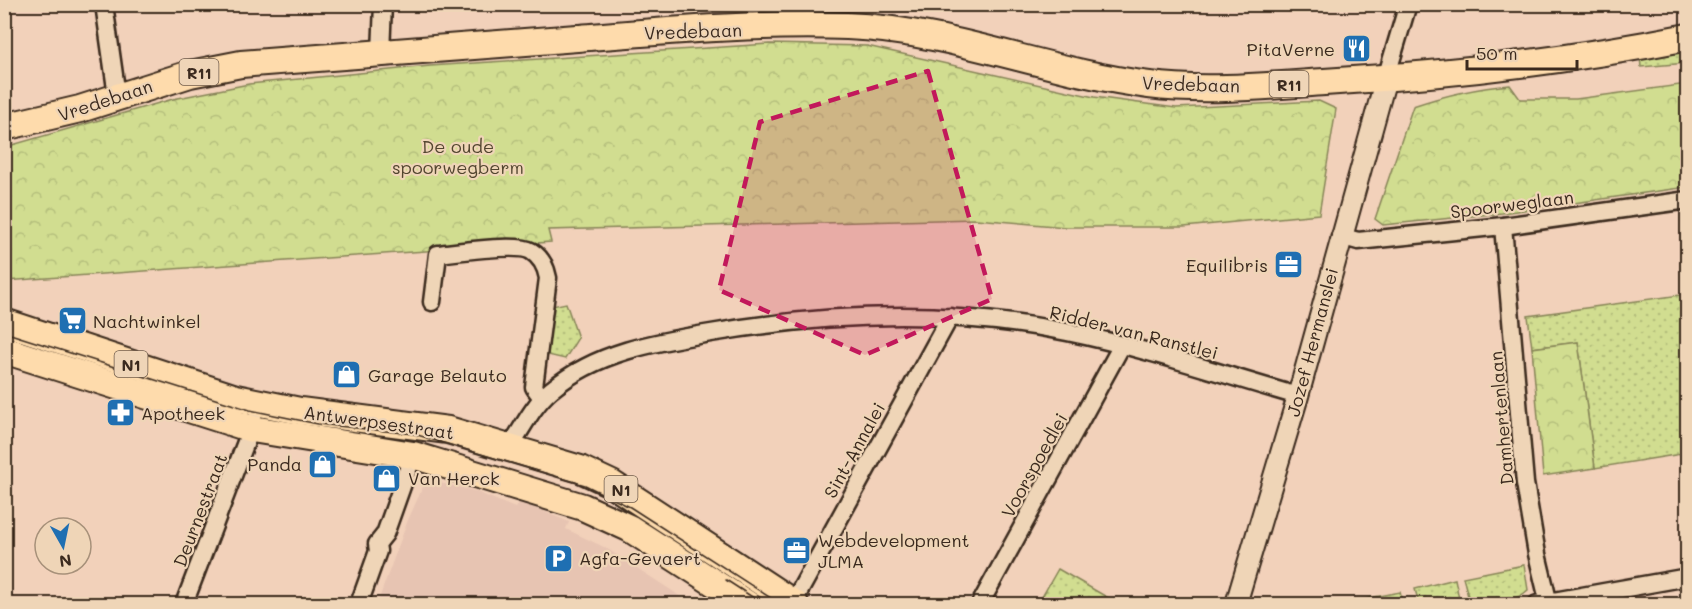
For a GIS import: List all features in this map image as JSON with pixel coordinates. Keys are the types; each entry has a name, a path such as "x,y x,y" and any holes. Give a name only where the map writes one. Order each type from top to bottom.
{"main road":[{"name":"Vredebaan","path":"4,127 80,109 190,74 241,64 655,32 843,26 885,28 930,36 1104,77 1151,85 1279,85 1386,78"},
{"name":"R11","path":"1386,78 1442,75 1530,64 1688,37"},
{"name":"Antwerpsestraat","path":"4,322 259,403 333,416 424,425 580,469 612,483 794,604"},
{"name":"Antwerpsestraat","path":"4,350 252,429 413,455 600,513 629,528 747,604"}],"street":[{"path":"104,4 117,96"},
{"path":"381,53 383,4"},
{"path":"1386,78 1408,4"},
{"name":"Jozef Hermanslei","path":"1236,604 1298,396 1340,236 1386,78"},
{"name":"Spoorweglaan","path":"1340,236 1358,241 1503,226 1688,200"},
{"name":"Damhertenlaan","path":"1503,226 1525,483 1545,604"},
{"path":"432,302 438,254 509,248 530,250 546,266 548,278 534,387 542,398"},
{"name":"Ridder van Ranstlei","path":"509,448 542,398 581,368 630,350 669,340 769,323 854,317 950,317 1065,331 1122,345 1298,396"},
{"name":"Sint-Annalei","path":"794,604 950,317"},
{"name":"Voorspoedlei","path":"980,604 1122,345"},
{"name":"Deurnestraat","path":"184,604 252,429 259,403"},
{"path":"359,604 378,551 377,544 385,534 413,455"},
{"path":"1545,604 1594,600 1688,577"}],"highlighted area":[{"path":"928,71 992,299 865,355 719,290 760,122"}],"shaded area":[{"path":"426,480 472,490 515,508 519,501 569,522 566,529 606,548 689,604 377,604 408,520"}],"green space":[{"name":"De oude spoorwegberm","path":"769,44 867,46 1094,97 1176,108 1319,101 1336,109 1319,214 1184,227 1066,227 976,219 548,230 551,242 5,281 5,147 173,99 249,84 430,66"},
{"path":"1687,47 1687,63 1641,67 1640,56"},
{"path":"1687,84 1687,187 1502,213 1383,225 1375,219 1413,106 1461,92 1510,85 1520,99 1576,99"},
{"path":"1687,294 1687,453 1595,468 1578,342 1532,348 1528,316"},
{"path":"566,303 578,338 565,359 548,355 552,306"},
{"path":"1578,342 1595,468 1543,476 1532,348"},
{"path":"1524,565 1528,590 1516,598 1501,602 1470,604 1463,577"},
{"path":"1058,569 1110,599 1132,604 1038,604"},
{"path":"1455,579 1460,604 1419,604 1415,589"},
{"path":"1400,592 1403,604 1338,604"}],"tram line":[{"path":"4,332 250,410 318,424 414,434 585,485 630,507 780,604"},
{"path":"726,580 763,604"}],"place":[{"name":"PitaVerne","path":"1356,49"},
{"name":"Equilibris","path":"1289,265"},
{"name":"Nachtwinkel","path":"72,321"},
{"name":"Garage Belauto","path":"347,375"},
{"name":"Apotheek","path":"120,413"},
{"name":"Panda","path":"323,464"},
{"name":"Van Herck","path":"387,478"},
{"name":"Webdevelopment JLMA","path":"797,550"},
{"name":"Agfa-Gevaert","path":"558,558"}]}
